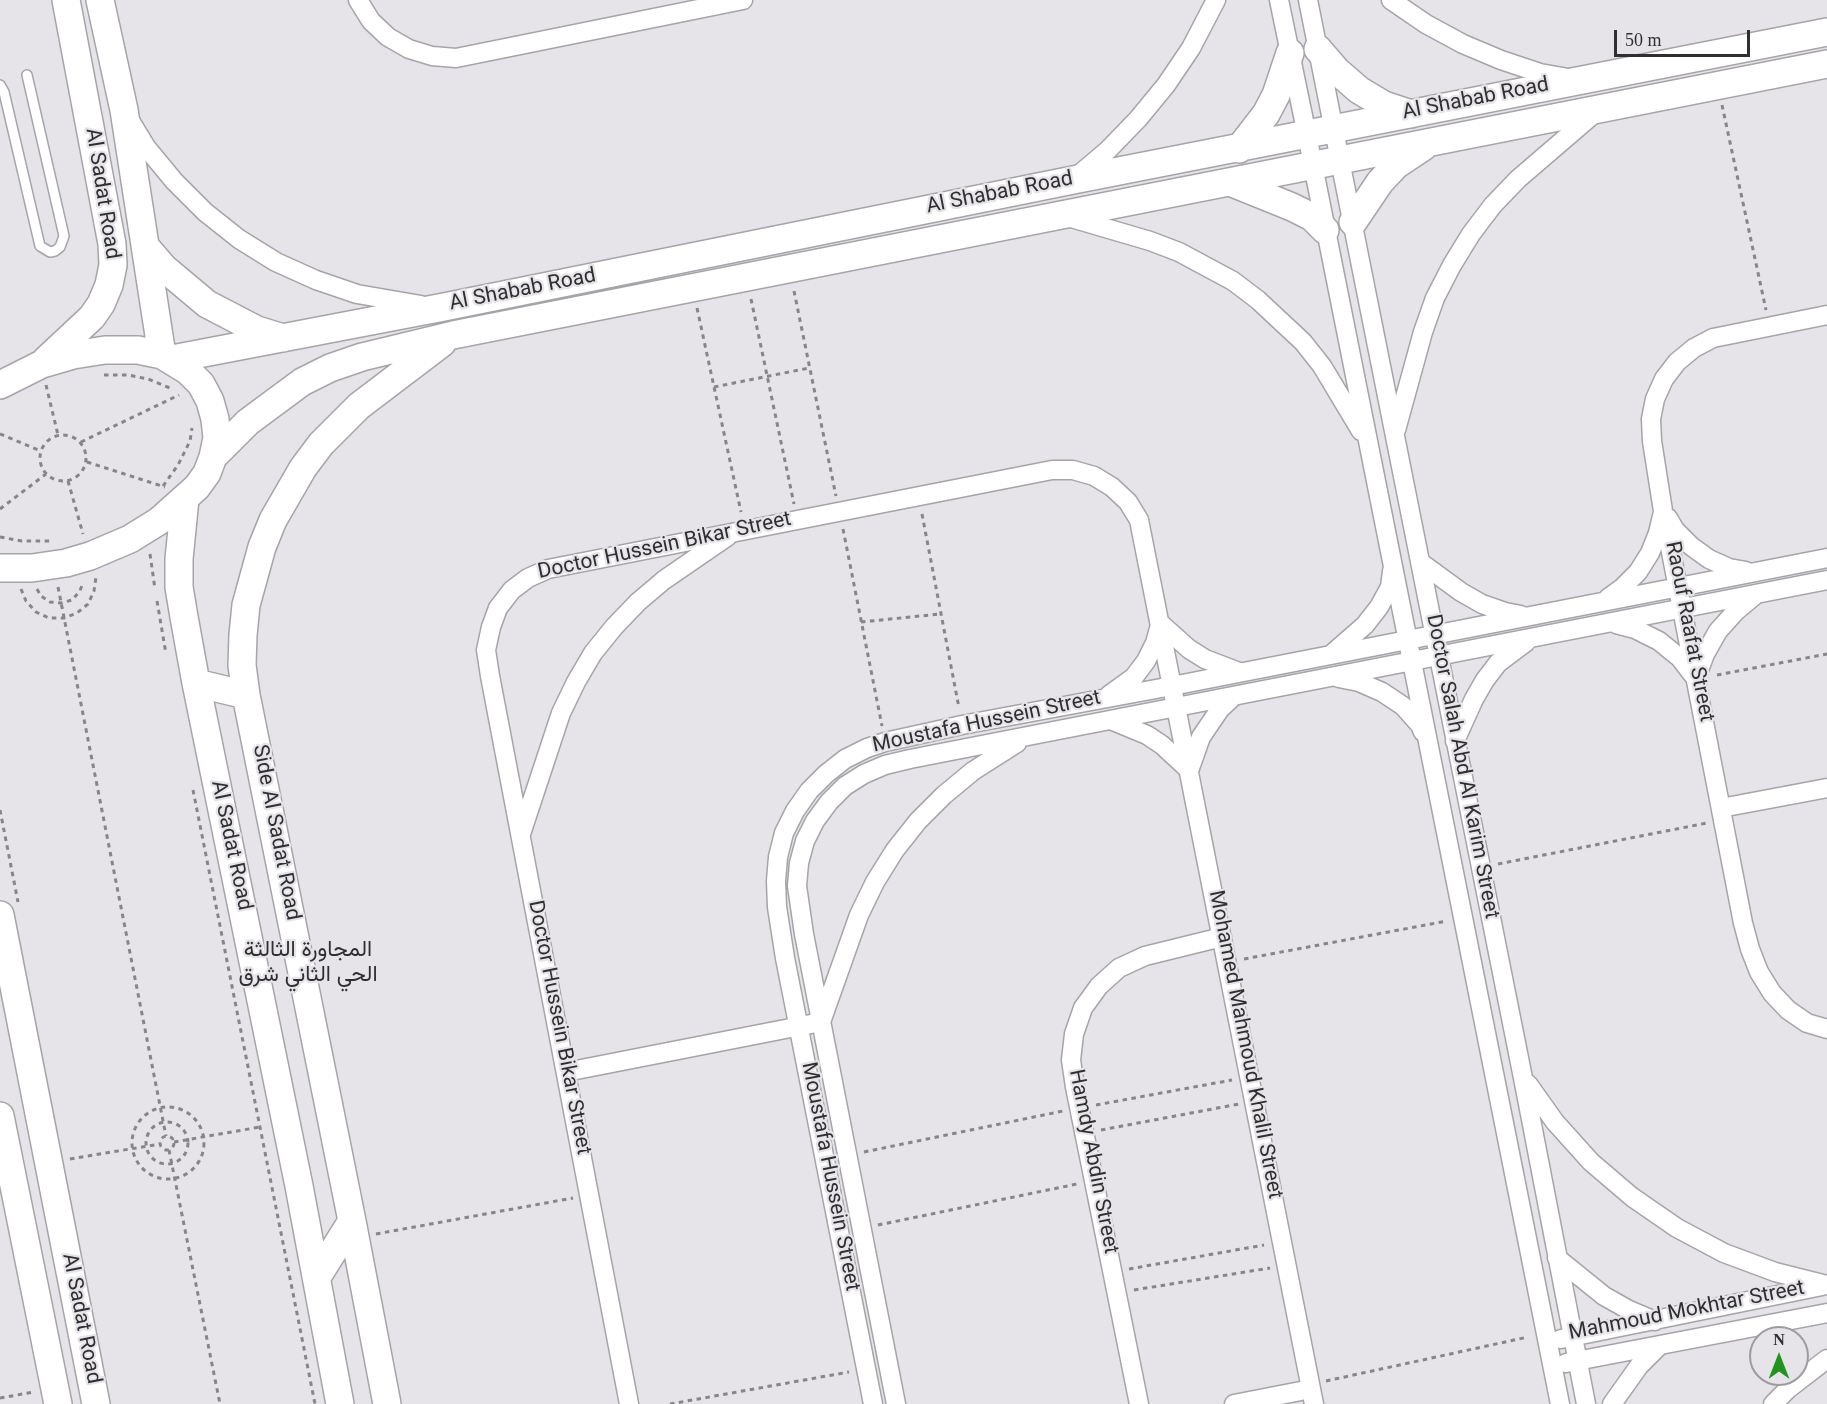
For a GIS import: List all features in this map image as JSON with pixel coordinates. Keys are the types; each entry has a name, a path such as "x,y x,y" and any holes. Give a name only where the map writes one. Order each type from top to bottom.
{"main road":[{"name":"Al Sadat Road","path":"39,376 96,310 109,285 113,265 112,244 66,0"},
{"name":"Al Sadat Road","path":"100,0 124,110 145,246 167,357"},
{"name":"Al Shabab Road","path":"167,357 444,308 1073,180 1827,32"},
{"path":"1318,49 1337,71 1359,90 1384,105 1411,114"},
{"path":"1239,149 1266,114 1276,95 1290,53"},
{"name":"Al Shabab Road","path":"213,457 248,422 302,382 330,368 362,357 453,335 1827,64"},
{"path":"1353,222 1380,182 1396,165 1435,141"},
{"path":"1230,182 1292,207 1312,218 1325,230"},
{"path":"145,246 184,287 207,304 257,330 284,338"},
{"name":"Side Al Sadat Road","path":"387,1404 246,695 242,665 246,605 262,547 287,493 321,444 360,406 453,335"},
{"path":"0,385 39,376 73,355 105,350 138,350 167,357 188,370 201,384 216,419 217,438 207,473 179,493 159,521 130,539 90,556 66,563 32,568 0,568"},
{"path":"0,367 39,376"},
{"name":"Al Sadat Road","path":"179,493 179,587 196,683 317,1277 340,1404"},
{"path":"196,683 246,695"},
{"name":"Al Sadat Road","path":"0,915 96,1404"},
{"path":"0,1116 56,1396"},
{"path":"317,1277 354,1229"}],"street":[{"path":"358,0 371,21 388,37 409,49 432,56 456,58 742,0"},
{"path":"1073,180 1107,151 1159,93 1191,48 1216,0"},
{"name":"Doctor Salah Abd Al Karim Street","path":"1279,0 1560,1404"},
{"name":"Doctor Salah Abd Al Karim Street","path":"1308,0 1586,1404"},
{"path":"1391,0 1426,24 1462,44 1540,73 1581,80"},
{"path":"1395,435 1423,332 1435,298 1471,234 1518,178 1600,109"},
{"path":"124,110 147,147 182,189 205,212 239,239 276,262 316,280 357,294 400,303 444,308"},
{"path":"1061,214 1179,252 1233,281 1258,300 1303,342 1322,366 1369,445"},
{"name":"Raouf Raafat Street","path":"1827,315 1713,338 1694,348 1677,362 1664,379 1655,399 1651,419 1652,441 1664,511 1743,923 1759,972 1772,993 1788,1010 1808,1023 1827,1029"},
{"name":"Doctor Hussein Bikar Street","path":"629,1404 486,650 498,608 512,590 528,578 548,569 918,495 1052,470 1073,470 1094,476 1112,487 1128,502 1139,520 1172,686"},
{"path":"1664,511 1675,530 1700,553 1729,568 1751,573"},
{"path":"1604,601 1630,580 1650,553 1659,533 1664,511"},
{"path":"520,835 561,713 594,653 614,627 663,580 740,531"},
{"name":"Moustafa Hussein Street","path":"873,1404 777,907 776,873 784,833 795,811 809,791 826,774 845,759 885,742 962,725 1101,700 1827,558"},
{"path":"1419,562 1482,604 1505,612 1529,616"},
{"path":"1331,655 1365,625 1379,607 1390,587 1393,566"},
{"name":"Moustafa Hussein Street","path":"896,1404 821,1022 797,886 799,863 805,841 828,802 845,786 885,765 1827,580"},
{"path":"1696,679 1705,654 1718,631 1756,594"},
{"path":"1160,623 1173,637 1205,658 1241,672"},
{"path":"1101,700 1119,690 1134,677 1146,661 1155,643 1160,623"},
{"path":"1609,623 1635,629 1659,641 1680,658 1696,679"},
{"path":"1455,741 1474,699 1498,663 1515,649 1534,638"},
{"path":"1334,677 1359,682 1382,692 1403,706 1420,725 1429,746"},
{"name":"Mohamed Mahmoud Khalil Street","path":"1172,686 1311,1393"},
{"path":"1113,721 1147,735 1162,745 1189,770 1201,737 1220,709 1233,697"},
{"path":"566,1072 821,1022 859,915 875,882 895,850 918,821 944,795 973,771 1027,737"},
{"path":"1722,814 1827,788"},
{"name":"Hamdy Abdin Street","path":"1140,1404 1079,1108 1071,1060 1074,1034 1083,1008 1099,986 1119,968 1145,956 1222,937"},
{"path":"1523,1078 1555,1122 1591,1162 1632,1197 1677,1228 1724,1253 1765,1268 1827,1285"},
{"path":"1557,1258 1604,1296 1629,1310 1655,1320"},
{"name":"Mahmoud Mokhtar Street","path":"1547,1337 1573,1336 1827,1285"},
{"name":"Mahmoud Mokhtar Street","path":"1552,1366 1827,1313"},
{"path":"1612,1404 1639,1366 1659,1346"},
{"path":"1773,1404 1788,1389 1827,1359"},
{"path":"1234,1404 1311,1393"}],"lane":[{"path":"0,85 4,92 40,246 50,252 56,251 64,237 27,75"}],"path":[{"path":"1718,86 1769,326"},
{"path":"789,268 885,742"},
{"path":"746,277 797,520"},
{"path":"693,288 714,387 740,531"},
{"path":"714,387 809,368"},
{"path":"96,375 128,375 148,379 180,395 185,402"},
{"path":"39,376 58,435"},
{"path":"81,442 180,395"},
{"path":"179,493 178,465 190,441 192,426"},
{"path":"0,434 41,451"},
{"path":"66,435 81,442 87,455 87,462 81,475 60,482 46,474 41,467 41,451 51,438 66,435"},
{"path":"87,462 179,493"},
{"path":"0,509 46,474"},
{"path":"68,481 84,536 74,538"},
{"path":"154,495 179,493"},
{"path":"918,495 962,725"},
{"path":"0,537 22,541 53,541"},
{"path":"141,557 150,552 167,657"},
{"path":"77,582 105,574"},
{"path":"46,587 21,588 26,602 36,612 50,618 64,618 78,613 88,604 94,591 96,577"},
{"path":"36,588 41,596 50,602 61,603 72,600 80,591 83,580"},
{"path":"64,584 58,585 61,603 166,1136"},
{"path":"861,622 941,614"},
{"path":"1696,679 1827,654"},
{"path":"192,786 315,1404"},
{"path":"1480,868 1722,814"},
{"path":"1227,962 1463,918"},
{"path":"848,1156 1079,1108 1250,1077"},
{"path":"1084,1133 1254,1101"},
{"path":"160,1107 180,1108 188,1113 201,1127 204,1136 204,1146 198,1163 192,1170 175,1178 165,1179 147,1173 140,1166 132,1149 134,1131 138,1122 160,1107"},
{"path":"163,1122 176,1124 182,1128 188,1139 188,1146 183,1157 172,1164 158,1162 146,1147 148,1134 157,1124 163,1122"},
{"path":"220,1404 169,1150 174,1142 260,1127"},
{"path":"169,1150 161,1148 162,1137 173,1138 174,1142"},
{"path":"70,1159 160,1144"},
{"path":"862,1228 1094,1180"},
{"path":"354,1229 589,1195"},
{"path":"1113,1272 1282,1242"},
{"path":"1117,1293 1286,1265"},
{"path":"1311,1393 1547,1337"},
{"path":"670,1404 866,1368"},
{"path":"0,1398 56,1396"}],"district":[{"name":"المجاورة الثالثة الحي الثاني شرق","path":"308,966"}]}
